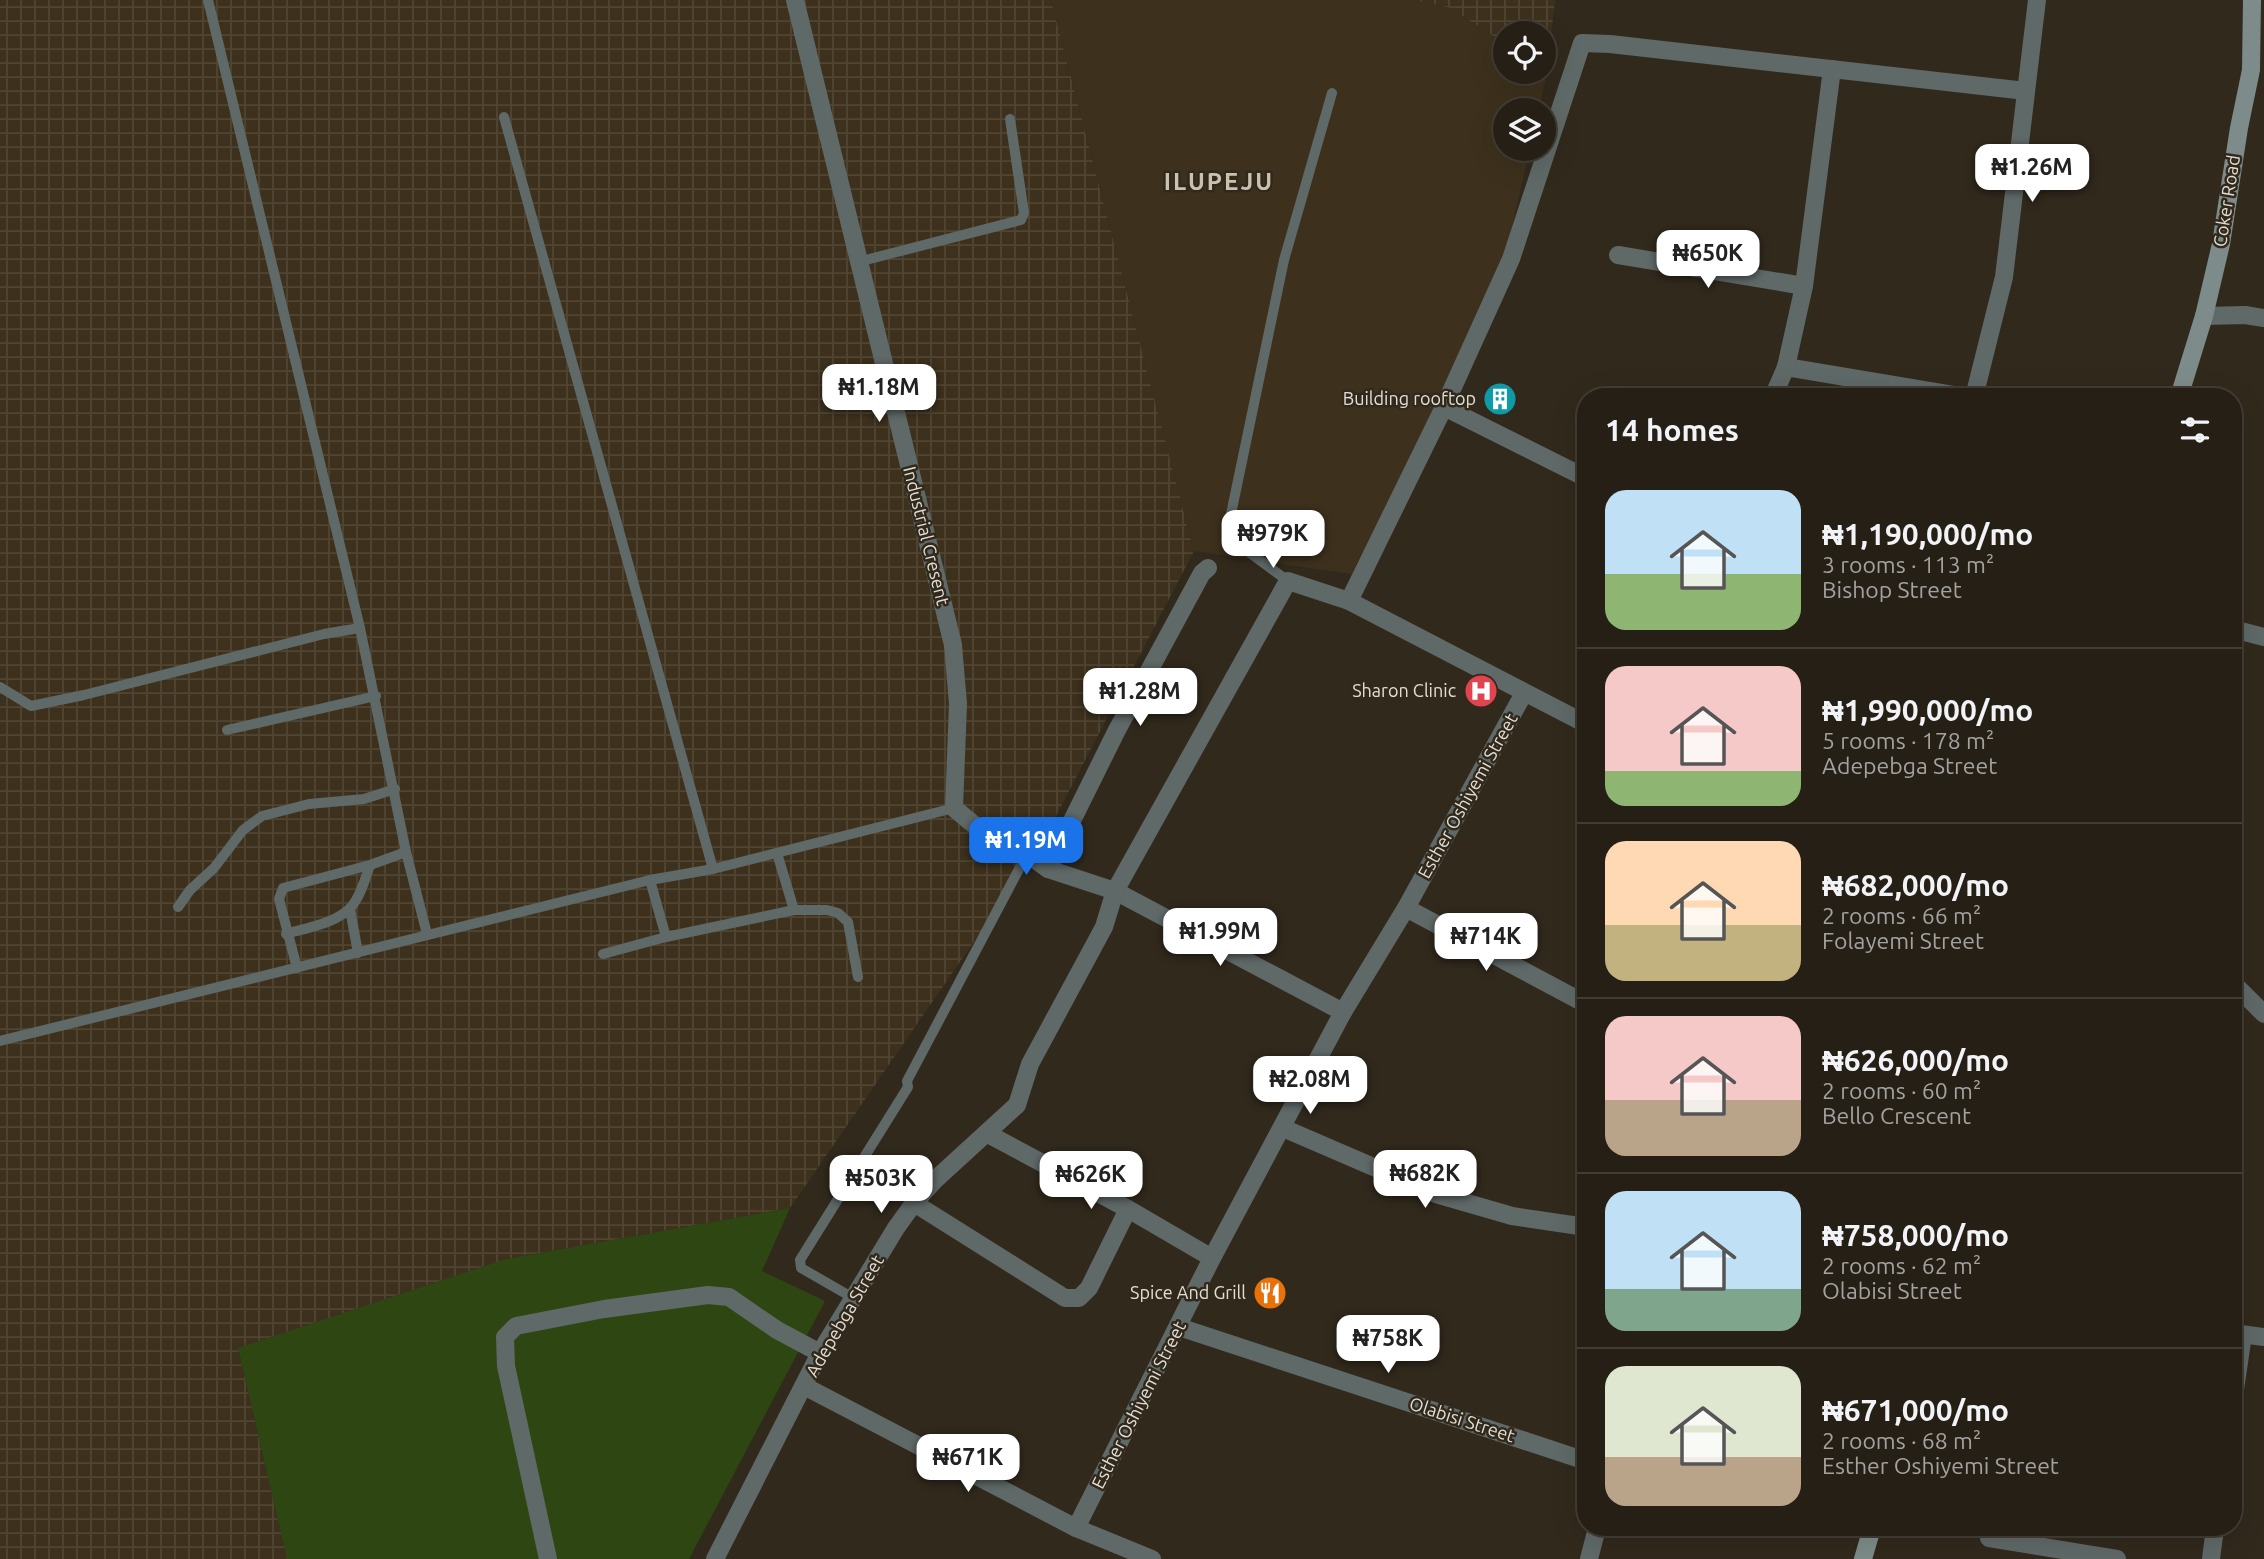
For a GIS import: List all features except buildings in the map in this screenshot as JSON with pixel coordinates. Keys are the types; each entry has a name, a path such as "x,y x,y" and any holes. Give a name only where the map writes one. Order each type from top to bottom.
{"main road":[{"name":"Coker Road","path":"2182,388 2204,316 2221,244 2251,70 2256,8"},
{"path":"1863,1559 1870,1536"}],"street":[{"name":"Industrial Cresent","path":"795,0 953,645 958,704 954,808"},
{"path":"1976,388 2004,277 2037,0"},
{"path":"1349,601 1444,407 1511,259 1583,43 2025,91"},
{"path":"1777,388 1786,367 1804,286 1832,69"},
{"path":"1618,255 1804,286"},
{"path":"2204,316 2245,314 2264,318"},
{"path":"1786,367 1911,388"},
{"path":"1444,407 1577,474"},
{"path":"1048,869 1117,730 1202,573 1208,568"},
{"path":"1289,581 1349,601 1577,720"},
{"name":"Adepebga Street","path":"715,1559 820,1353 896,1228 936,1179 1017,1105 1030,1064 1104,927 1107,888 1289,581"},
{"path":"2242,631 2264,637"},
{"name":"Esther Oshiyemi Street","path":"1076,1528 1212,1258 1343,1012 1406,908 1524,693"},
{"path":"954,808 973,824 1048,869 1107,888 1343,1012"},
{"path":"1406,908 1577,999"},
{"path":"2242,992 2264,1014"},
{"path":"1283,1128 1436,1194 1512,1216 1577,1226"},
{"path":"988,1134 1128,1209 1212,1258"},
{"path":"914,1203 1065,1298 1079,1298 1089,1288 1128,1209"},
{"path":"548,1559 506,1366 505,1337 516,1326 617,1307 708,1295 729,1297 820,1353"},
{"name":"Olabisi Street","path":"1179,1327 1577,1458"},
{"path":"2242,1334 2264,1336"},
{"path":"804,1387 1076,1528 1152,1559"},
{"path":"1589,1559 1595,1536"},
{"path":"2211,1559 2214,1536"},
{"path":"1989,1538 2117,1559"}],"lane":[{"path":"208,0 376,696 406,852 427,934"},
{"path":"1289,581 1242,547 1231,514 1284,260 1332,93"},
{"path":"504,117 713,869"},
{"path":"858,262 1021,220 1024,213 1010,119"},
{"path":"0,687 31,706 324,634 360,628"},
{"path":"227,730 376,696"},
{"path":"177,907 190,890 214,868 243,830 262,816 309,804 364,799 395,789"},
{"path":"0,1041 427,934 650,880 713,869 954,808"},
{"path":"297,968 279,899 283,888 370,866 406,852"},
{"path":"777,853 794,910"},
{"path":"855,1298 818,1280 801,1268 800,1260 908,1087 907,1081 1027,854"},
{"path":"286,934 338,917 350,909 358,898 370,866"},
{"path":"650,880 666,937"},
{"path":"350,909 358,953"},
{"path":"603,954 666,937 794,910 827,910 838,913 848,922 858,977"}],"shaded area":[{"path":"0,0 1051,0 1194,551 1042,843 790,1208 506,1259 238,1348 287,1559 0,1559"},
{"path":"1051,0 1413,0 1450,8 1493,36 1493,84 1545,84 1542,98 1493,98 1493,161 1527,161 1494,304 1351,574 1194,551"},
{"path":"1413,0 1555,0 1553,21 1493,21 1493,36 1450,8"}],"green space":[{"path":"790,1208 762,1271 825,1301 689,1559 287,1559 238,1348 506,1259"}],"place":[{"name":"Building rooftop","path":"1500,399"},
{"name":"Sharon Clinic","path":"1481,691"},
{"name":"Spice And Grill","path":"1270,1293"}],"district":[{"name":"ILUPEJU","path":"1219,182"}]}
